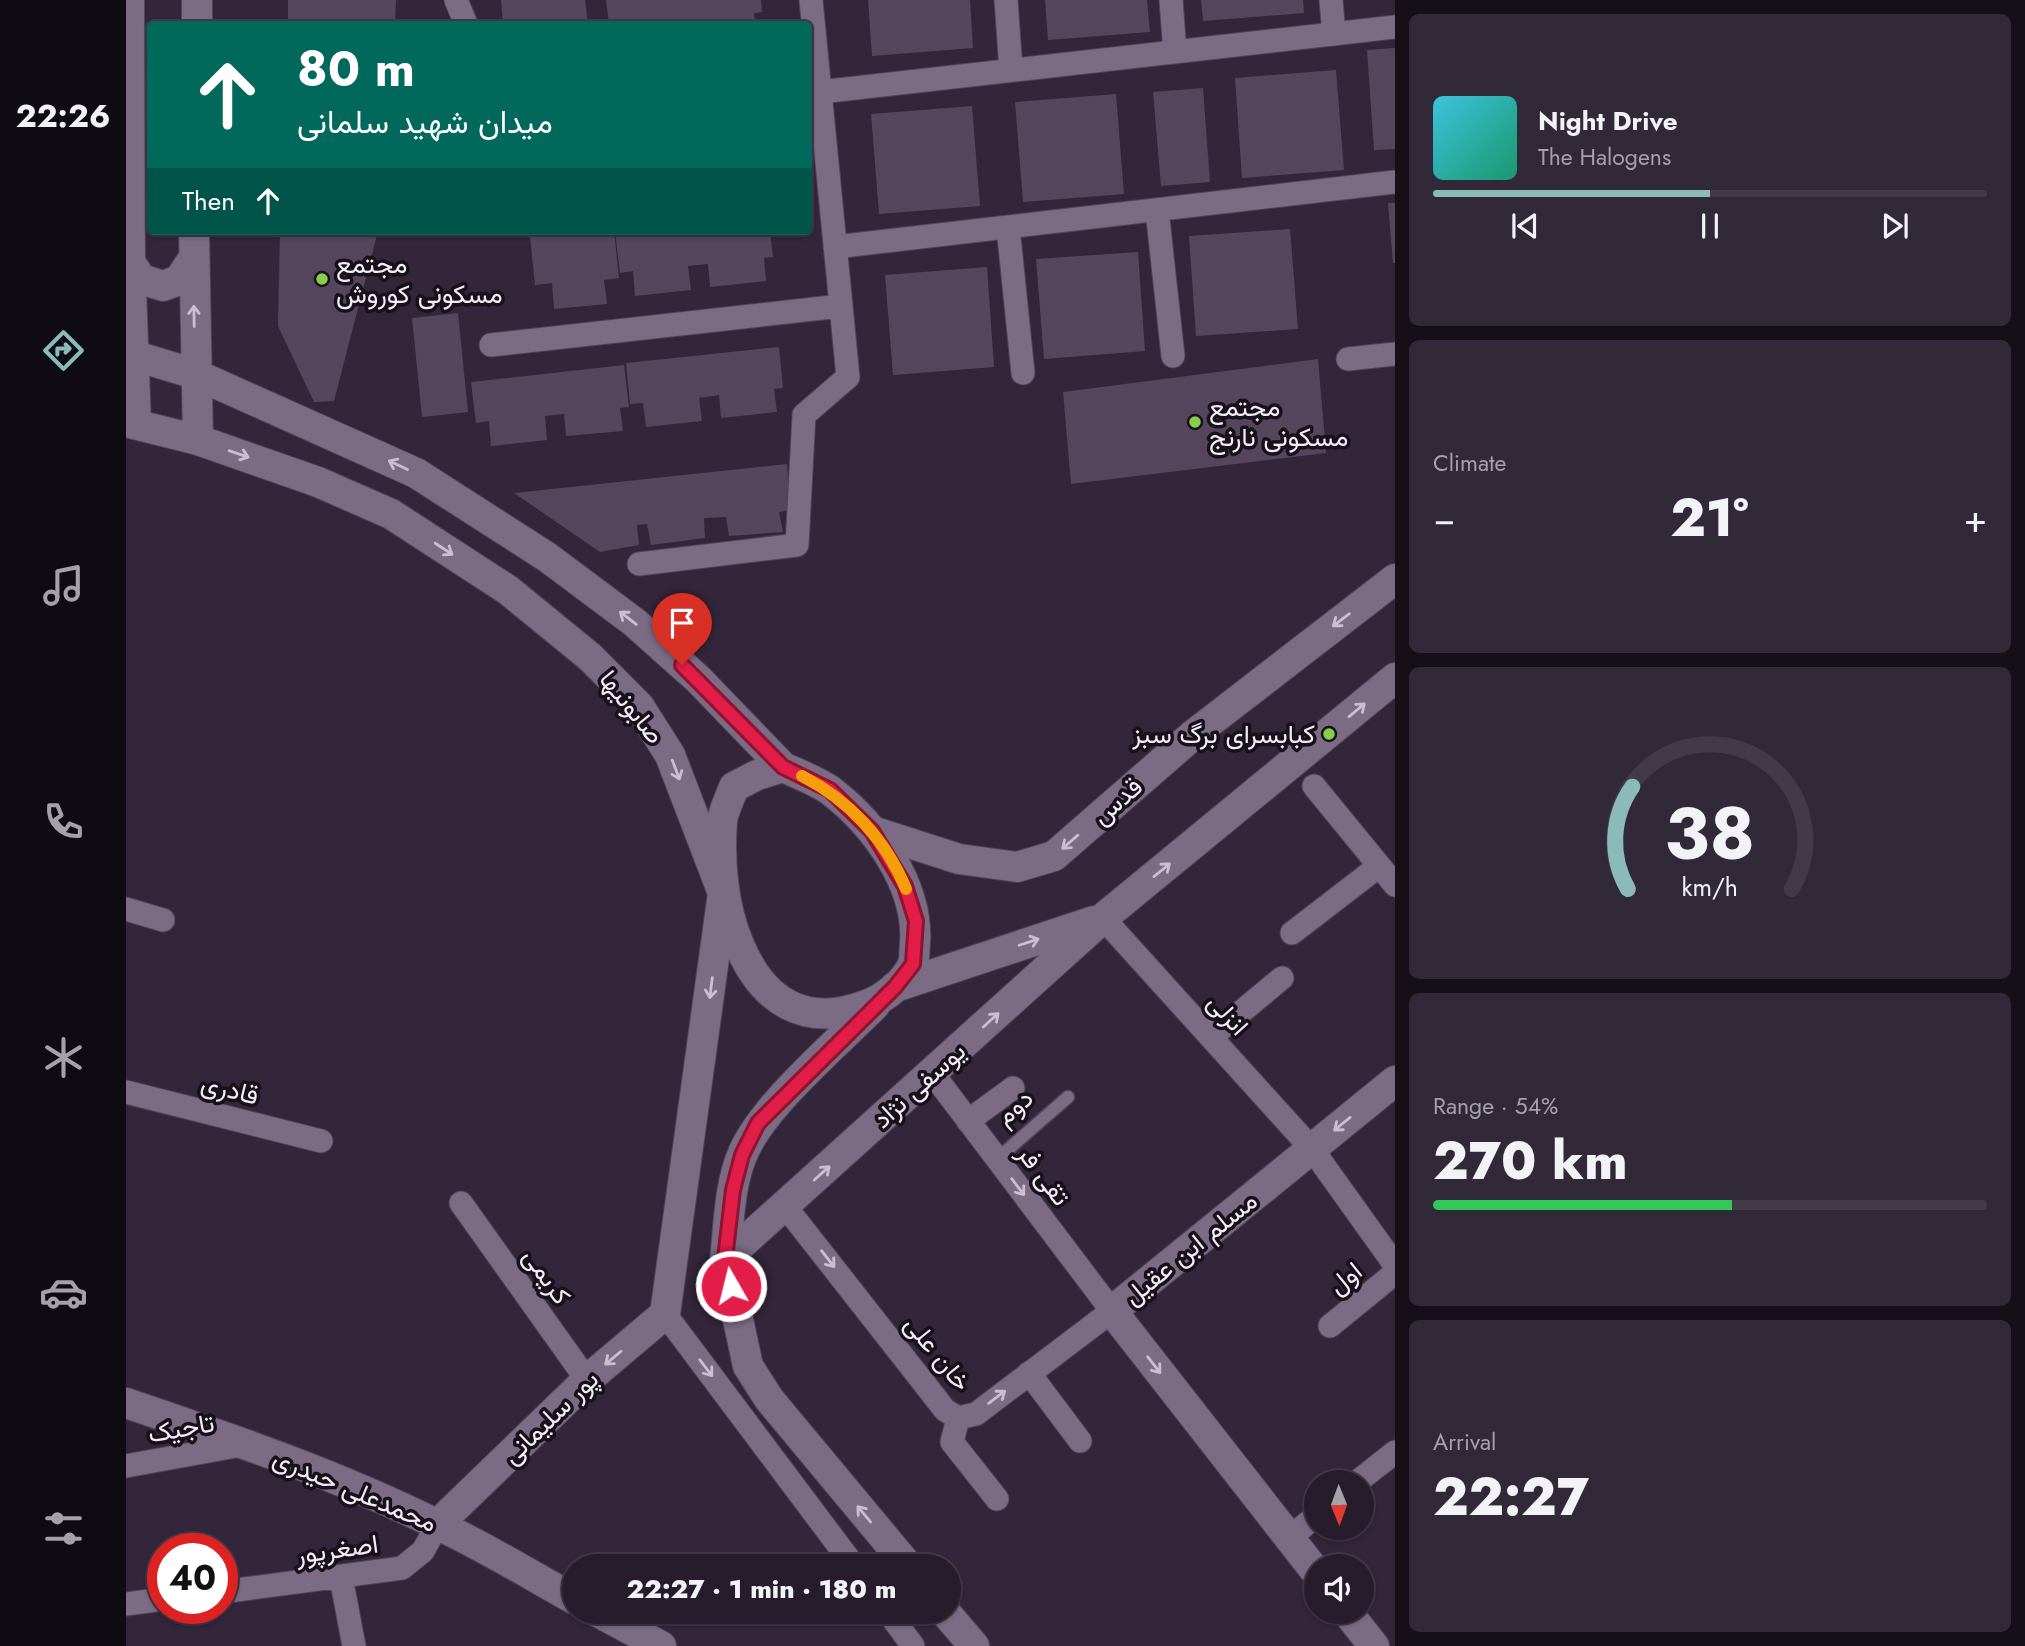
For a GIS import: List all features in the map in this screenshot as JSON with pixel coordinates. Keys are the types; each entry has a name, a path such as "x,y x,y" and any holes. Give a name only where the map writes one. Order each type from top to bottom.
{"street":[{"path":"129,0 131,423"},
{"path":"197,0 197,21"},
{"path":"456,0 465,21"},
{"path":"811,0 811,21"},
{"path":"1006,0 1011,70"},
{"path":"1171,0 1175,52"},
{"path":"1331,0 1334,34"},
{"path":"820,92 1395,27"},
{"path":"639,564 797,545 804,415 848,377 835,247 818,176 820,92 812,50"},
{"path":"835,247 1395,181"},
{"path":"1157,209 1173,356"},
{"path":"1008,227 1023,373"},
{"path":"130,262 141,279 163,286 179,280 193,245"},
{"path":"193,245 198,440"},
{"path":"491,345 841,306"},
{"path":"129,353 195,374 416,473 547,557 634,622 698,679 783,767 830,790 872,831 905,886 916,921 913,964 887,994 758,1123 739,1167 725,1259 748,1366 769,1399 898,1554"},
{"path":"1348,359 1395,354"},
{"name":"صابونیها","path":"131,423 198,440 318,482 391,514 508,590 590,656 639,706 670,755 723,893 666,1314"},
{"name":"قدس","path":"872,831 959,859 1017,867 1054,856 1193,735 1395,579"},
{"name":"یوسفی نژاد","path":"725,1259 1103,918 1395,678"},
{"path":"783,767 757,775 734,787 722,820 723,893 734,934 748,968 773,997 796,1009 824,1016 852,1011 887,994 1103,918"},
{"path":"1314,786 1395,885"},
{"path":"1292,933 1379,866"},
{"path":"126,909 163,920"},
{"name":"انزلی","path":"1103,918 1312,1149 1395,1265"},
{"path":"1211,1037 1282,978"},
{"name":"تقی فر","path":"933,1074 1112,1311"},
{"name":"مسلم ابن عقیل","path":"1304,1557 1112,1311 1395,1081"},
{"path":"968,1121 1013,1088"},
{"name":"قادری","path":"126,1093 321,1141"},
{"name":"کریمی","path":"461,1203 587,1380"},
{"name":"خان علی","path":"786,1206 945,1410 958,1418 976,1414 1112,1311"},
{"name":"اول","path":"1330,1325 1395,1273"},
{"path":"666,1314 845,1554"},
{"name":"پور سلیمانی","path":"438,1524 587,1380 666,1314"},
{"path":"1029,1373 1080,1441"},
{"name":"محمدعلی حیدری","path":"126,1403 247,1444 438,1524 562,1592"},
{"path":"958,1418 952,1442 997,1499"},
{"name":"تاجیک","path":"126,1466 247,1444"},
{"path":"1372,1470 1395,1452"},
{"name":"اصغرپور","path":"238,1590 402,1568 423,1551 438,1524"},
{"path":"1289,1538 1304,1526"},
{"path":"341,1577 354,1646"},
{"path":"126,1604 147,1601"},
{"path":"620,1624 661,1646"},
{"path":"897,1624 914,1646"},
{"path":"955,1624 974,1646"},
{"path":"1357,1624 1374,1646"}],"lane":[{"name":"دوم","path":"997,1159 1068,1097"}],"building":[{"path":"288,0 396,0 395,21 288,21"},
{"path":"501,0 585,0 588,21 503,21"},
{"path":"606,0 761,0 762,12 754,13 755,21 609,21"},
{"path":"868,0 970,0 973,48 872,56"},
{"path":"1045,0 1147,0 1150,32 1048,40"},
{"path":"1201,0 1303,0 1304,13 1203,21"},
{"path":"1395,48 1395,149 1374,150 1367,50"},
{"path":"1336,70 1344,170 1242,178 1235,78"},
{"path":"1203,88 1210,182 1161,186 1153,92"},
{"path":"1116,94 1124,194 1023,202 1015,102"},
{"path":"972,106 980,206 879,214 871,114"},
{"path":"1388,203 1395,203 1395,263 1393,263"},
{"path":"1290,229 1298,329 1196,336 1189,236"},
{"name":"مجتمع مسکونی کوروش","path":"280,235 377,235 334,401 314,402 278,326"},
{"path":"614,235 619,278 604,280 607,304 554,309 552,283 535,285 530,236"},
{"path":"615,235 770,235 773,257 764,258 766,281 710,287 708,264 688,266 691,290 635,296 633,271 620,273"},
{"path":"1138,252 1145,351 1044,359 1036,259"},
{"path":"987,267 994,367 893,375 885,275"},
{"path":"458,313 468,412 422,417 412,318"},
{"path":"779,347 783,388 774,389 777,412 721,418 719,395 699,398 702,421 646,427 643,403 630,404 626,363"},
{"name":"مجتمع مسکونی نارنج","path":"1318,359 1326,453 1071,484 1063,392"},
{"path":"624,365 629,407 620,408 623,431 566,436 564,414 545,416 547,440 491,446 489,421 476,423 471,382"},
{"path":"787,464 790,510 779,512 783,532 729,536 726,517 704,518 705,538 651,545 647,524 637,525 639,545 600,552 514,493"}],"slow traffic":[{"path":"802,776 830,790 872,831 906,889"}],"place":[{"name":"مجتمع مسکونی کوروش","path":"322,279"},
{"name":"مجتمع مسکونی نارنج","path":"1195,422"},
{"name":"کبابسرای برگ سبز","path":"1329,734"}],"route":[{"path":"682,665 783,767 830,790 872,831 905,886 916,921 913,964 895,987 758,1123 742,1155 733,1190 725,1259 731,1286"}]}
